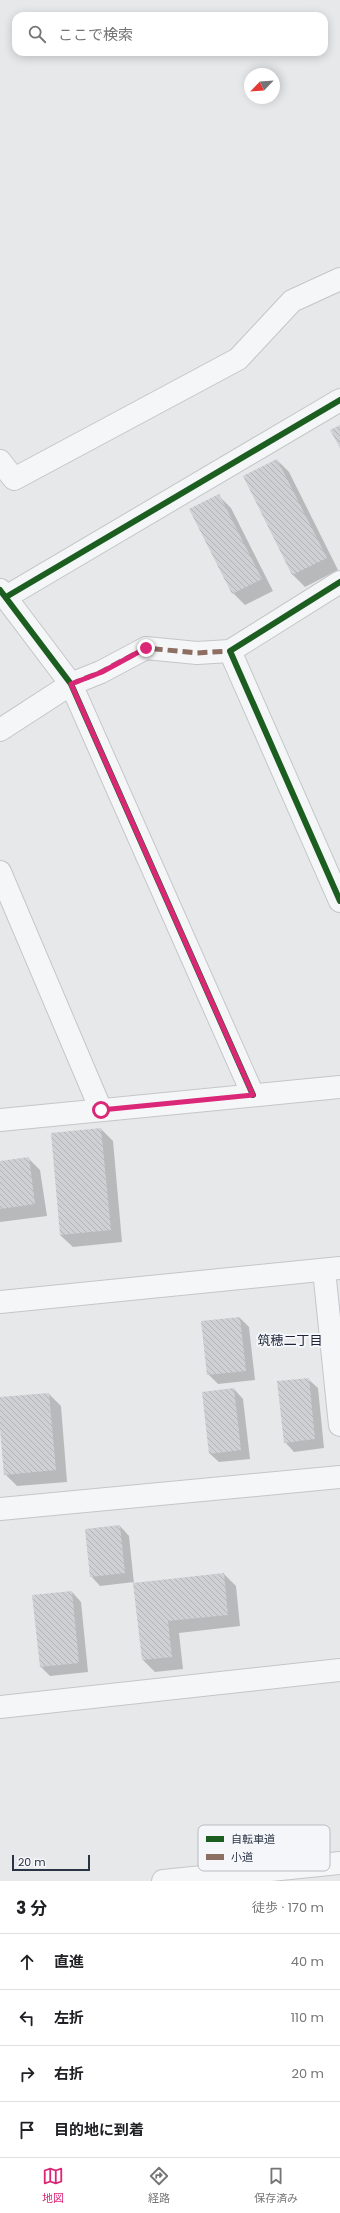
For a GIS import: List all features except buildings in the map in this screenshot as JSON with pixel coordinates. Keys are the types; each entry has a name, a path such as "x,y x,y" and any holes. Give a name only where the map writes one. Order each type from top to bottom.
{"street":[{"path":"0,461 14,479 238,359 292,301 340,279"},
{"path":"253,1095 71,684 3,594 340,400"},
{"path":"0,730 71,684 102,672 146,648 197,653 230,651 340,582"},
{"path":"230,651 340,901"},
{"path":"0,872 101,1110"},
{"path":"0,1120 340,1087"},
{"path":"0,1302 332,1269 340,1425"},
{"path":"0,1509 340,1476"},
{"path":"0,1706 340,1670"},
{"path":"330,1864 340,1863"},
{"path":"163,1881 261,1871"}],"marked path":[{"path":"71,684 101,672 146,648 197,653 230,651"}],"cycle path":[{"path":"6,597 340,400"},
{"path":"340,582 230,651 340,901"},
{"path":"0,590 71,684 253,1095"}],"district":[{"name":"筑穂二丁目","path":"290,1340"}],"route":[{"path":"101,1110 253,1095 71,684 102,672 146,648"}]}
